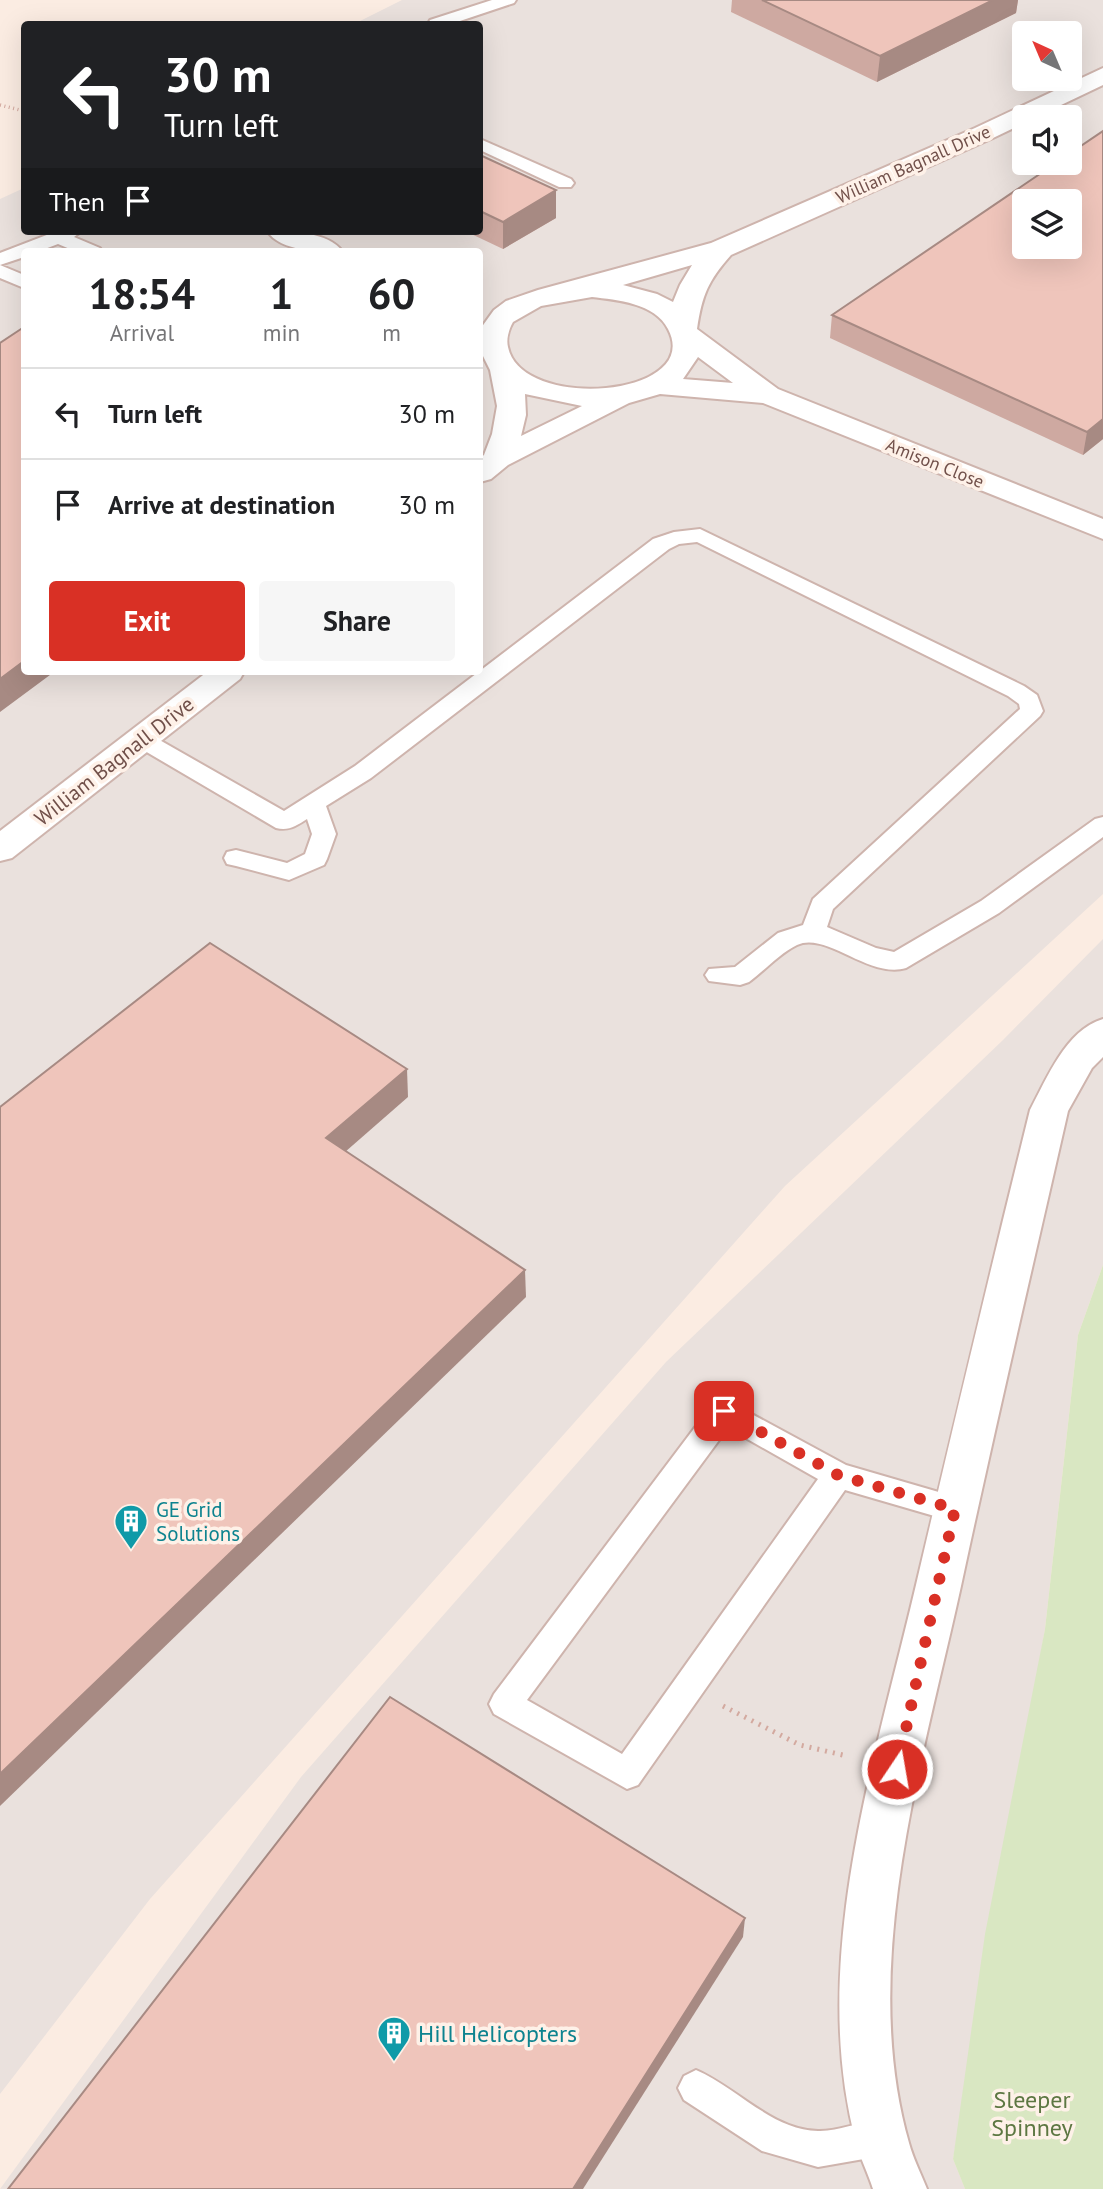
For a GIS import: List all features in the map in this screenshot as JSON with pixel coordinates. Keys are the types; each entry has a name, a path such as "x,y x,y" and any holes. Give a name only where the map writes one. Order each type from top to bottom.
{"street":[{"name":"William Bagnall Drive","path":"574,290 720,250 984,133 1103,75"},
{"path":"289,235 319,248"},
{"name":"William Bagnall Drive","path":"684,331 687,296 698,276 720,250"},
{"path":"483,298 539,297 574,290 620,292 645,299 669,312 684,331 688,347 679,368 488,466"},
{"path":"488,466 512,418 514,401 492,354 492,336 501,320 517,307 539,297"},
{"name":"Amison Close","path":"684,331 768,396 1103,530"},
{"path":"492,354 523,383 549,393 579,398 610,397 642,389"},
{"name":"Amison Close","path":"642,389 768,396"},
{"name":"William Bagnall Drive","path":"0,849 224,675"},
{"path":"900,2189 881,2138 867,2045 865,1977 877,1861 955,1509 1049,1110 1079,1058 1103,1033"}],"lane":[{"path":"445,21 508,0"},
{"path":"483,145 565,183"},
{"path":"32,248 67,235 87,248"},
{"path":"0,260 21,252"},
{"path":"0,271 21,281"},
{"path":"141,740 284,822 363,772 660,544 674,538 700,535 1016,691 1029,700 1032,711 822,905 813,931"},
{"path":"236,859 289,872 315,859 324,834 313,803"},
{"path":"718,975 740,976 787,939 813,931 870,956 897,962 990,907 1103,825"},
{"path":"838,1475 627,1774 505,1704 724,1411 838,1475 955,1509"},
{"path":"696,2088 775,2138 818,2150 881,2138"}],"path":[{"path":"0,105 21,110"},
{"path":"687,1689 800,1745 897,1769"}],"shaded area":[{"path":"402,0 1103,0 1103,894 785,1186 150,1899 0,2094 0,199 21,189 21,235 483,235 483,21 360,21"},
{"path":"1103,939 1103,1265 1078,1335 1045,1629 953,2159 965,2189 0,2189 301,1777 666,1362 1003,1040"}],"green space":[{"name":"Sleeper Spinney","path":"1103,1265 1103,2189 965,2189 953,2159 985,1934 1045,1629 1078,1335"}],"building":[{"path":"762,0 993,0 880,56"},
{"path":"1103,131 1103,419 1087,432 832,315 1012,193 1012,259 1082,259 1082,189 1018,189 1038,175 1082,175 1082,145"},
{"path":"483,156 556,190 503,222 483,212"},
{"path":"21,329 21,663 0,679 0,343"},
{"name":"GE Grid Solutions","path":"210,943 407,1069 326,1138 525,1270 0,1774 0,1107"},
{"name":"Hill Helicopters","path":"390,1697 745,1918 573,2189 8,2189"}],"place":[{"name":"GE Grid Solutions","path":"131,1551"},
{"name":"Hill Helicopters","path":"394,2063"}],"route":[{"path":"724,1411 838,1475 955,1509 897,1769"}]}
